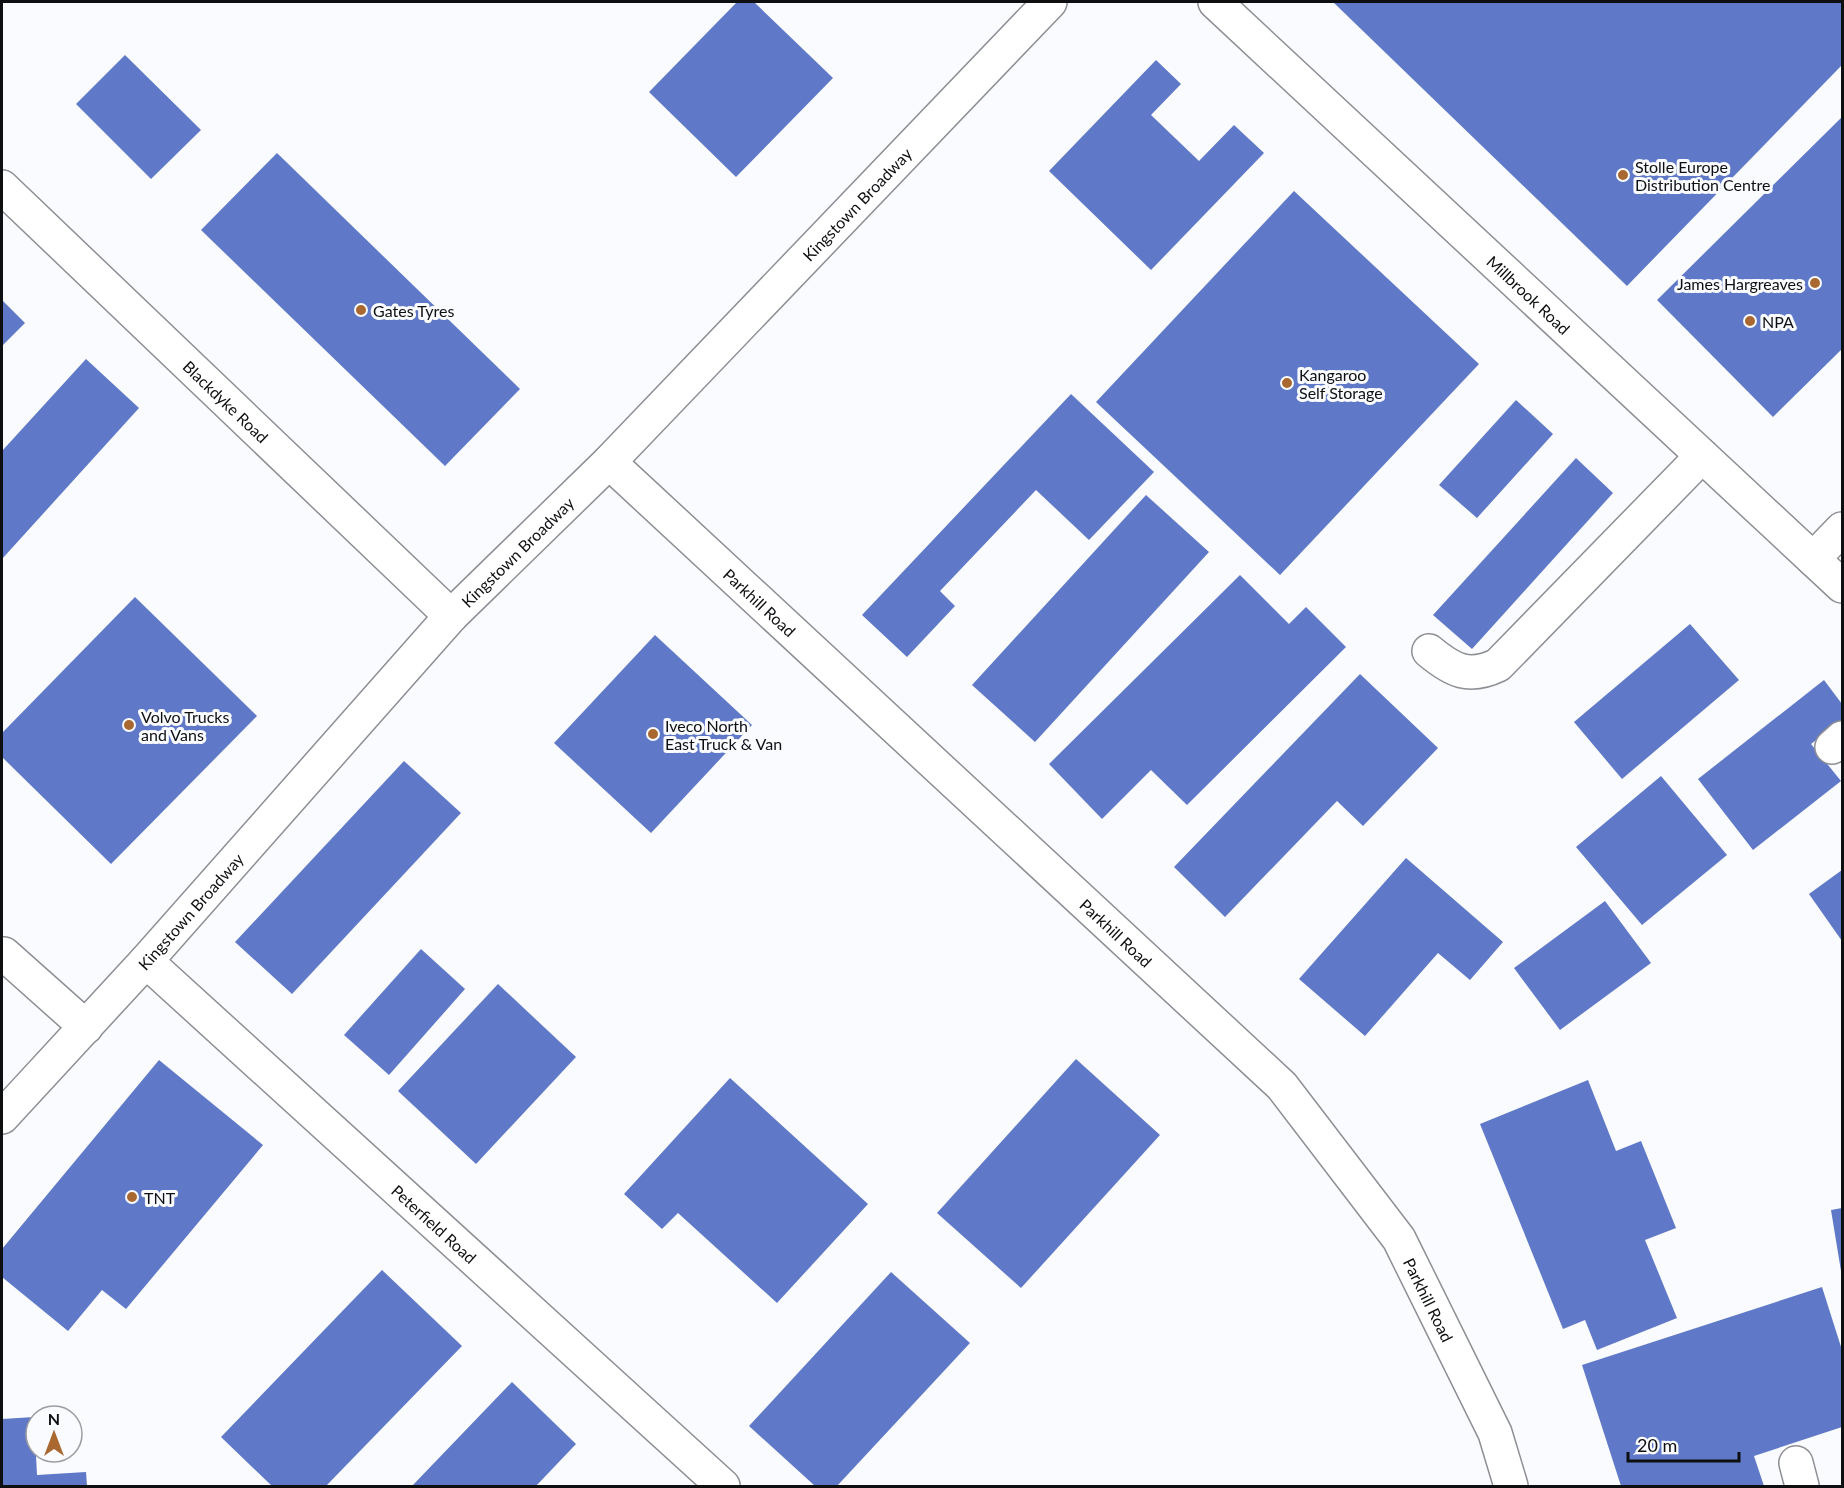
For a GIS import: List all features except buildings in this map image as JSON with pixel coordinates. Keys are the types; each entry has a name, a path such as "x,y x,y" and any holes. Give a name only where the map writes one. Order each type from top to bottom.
{"street":[{"name":"Kingstown Broadway","path":"2,1117 146,961 452,616 609,462 1050,2"},
{"name":"Millbrook Road","path":"1215,2 1842,586"},
{"name":"Blackdyke Road","path":"2,187 452,616"},
{"path":"1429,651 1460,671 1483,672 1498,665 1702,456"},
{"name":"Parkhill Road","path":"609,462 1282,1086 1399,1239 1496,1433 1510,1486"},
{"path":"1813,559 1842,529"},
{"path":"4,954 86,1027"},
{"name":"Peterfield Road","path":"146,961 723,1486"}],"place":[{"name":"Stolle Europe Distribution Centre","path":"1623,175"},
{"name":"James Hargreaves","path":"1815,283"},
{"name":"Gates Tyres","path":"361,310"},
{"name":"NPA","path":"1750,321"},
{"name":"Kangaroo Self Storage","path":"1287,383"},
{"name":"Volvo Trucks and Vans","path":"129,725"},
{"name":"Iveco North East Truck & Van","path":"653,734"},
{"name":"TNT","path":"132,1197"}]}
